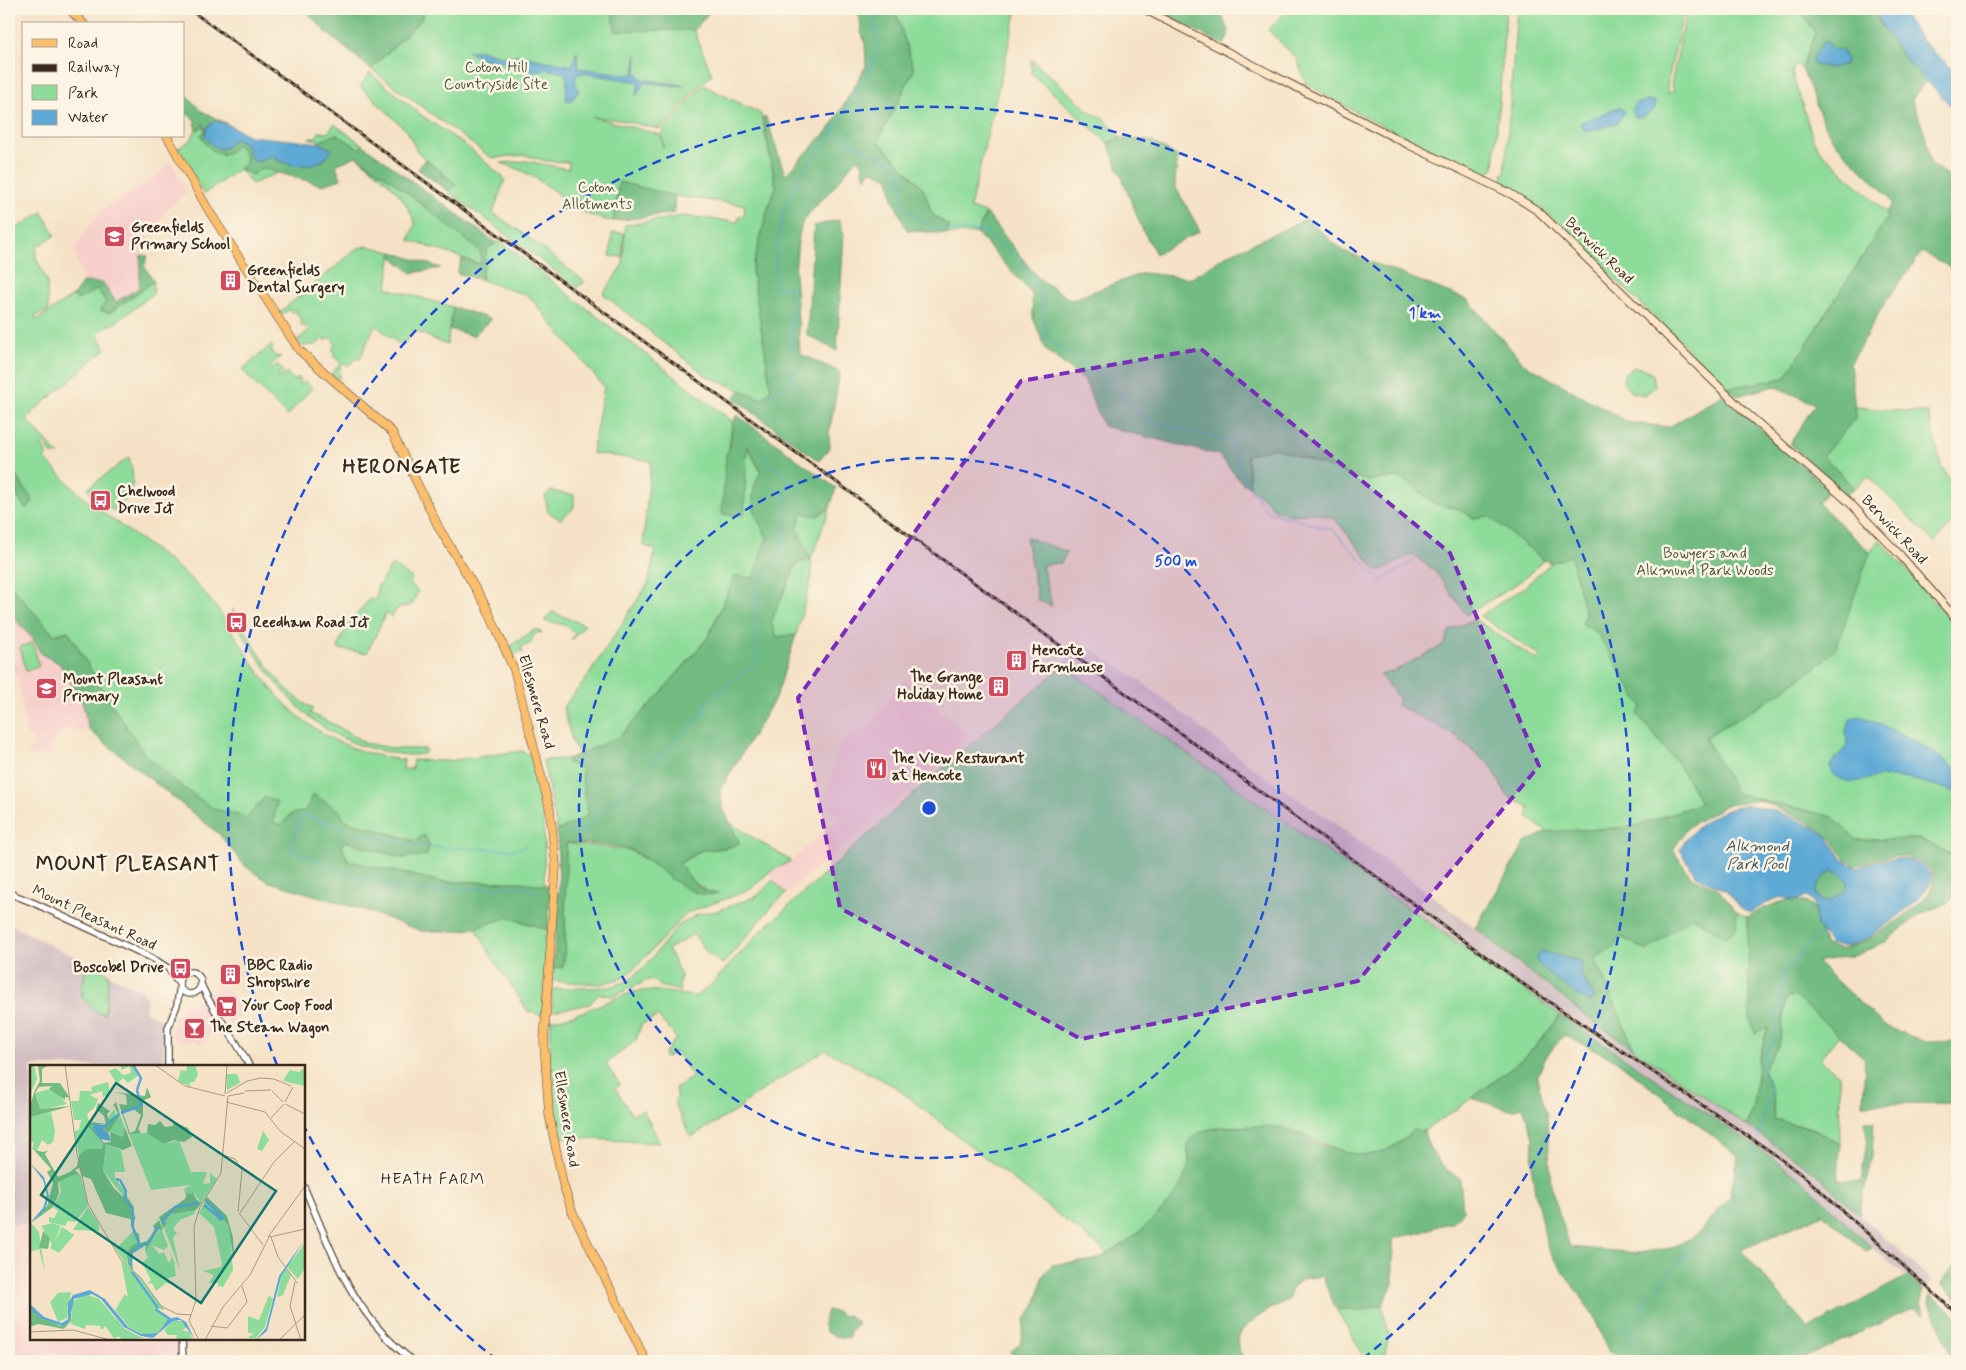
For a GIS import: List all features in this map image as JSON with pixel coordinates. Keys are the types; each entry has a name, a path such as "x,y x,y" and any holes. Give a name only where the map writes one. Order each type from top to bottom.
{"main road":[{"path":"69,9 82,22"},
{"name":"Berwick Road","path":"1144,9 1410,145 1511,194 1538,211 1745,412 1848,502 1901,556 1957,620"},
{"name":"Ellesmere Road","path":"169,138 208,211 299,350 392,432 439,528 486,606 514,670 550,810 556,866 544,1041 545,1078 549,1114 563,1184 572,1211 646,1361"}],"street":[{"name":"Mount Pleasant Road","path":"9,894 34,903 152,958 168,968 198,976 209,1002 231,1034 248,1065"},
{"name":"Mount Pleasant Road","path":"168,968 185,993 209,1002"},
{"path":"168,1065 168,1028 177,1005 181,977 187,973"},
{"path":"177,1005 198,991 201,984"},
{"path":"305,1189 347,1285 357,1302 374,1325 413,1361"},
{"path":"182,1340 183,1361"}],"highlighted area":[{"path":"1201,349 1450,553 1539,766 1358,981 1081,1039 840,908 798,698 1021,381"}],"shaded area":[{"name":"Greenfields Primary School","path":"171,162 185,189 185,195 166,209 144,245 139,263 140,287 116,302 103,283 83,282 74,252 76,245 101,210 151,180"},
{"name":"Mount Pleasant Primary","path":"9,613 34,640 41,654 59,663 82,701 89,730 73,732 65,728 51,746 51,755 27,756 34,742 26,733 18,675 9,677"},
{"path":"1079,642 1139,680 1254,769 1332,821 1475,928 1588,1018 1813,1171 1932,1281 1923,1290 1872,1248 1803,1181 1767,1154 1609,1049 1063,666"},
{"path":"904,680 972,737 786,894 768,873 791,861 840,818 829,809 826,800 838,748 847,739 869,724"},
{"path":"9,924 142,991 147,999 145,1012 165,1021 163,1065 30,1065 30,1224 9,1224"},
{"path":"219,985 231,994 244,1012 229,1025 206,995"},
{"path":"193,1000 208,1006 220,1025 200,1045 196,1041 170,1038 175,1015 178,1016 182,1008"},
{"path":"9,1224 30,1224 30,1340 177,1340 178,1361 9,1361"}],"green space":[{"path":"304,9 425,9 421,20 371,69 328,34"},
{"path":"425,9 712,9 694,30 712,75 699,86 660,129 620,120 593,117 661,135 663,148 663,129 703,85 761,114 776,187 768,208 752,270 771,390 761,399 705,375 603,294 623,264 625,225 684,216 738,222 739,216 744,216 745,205 675,196 619,182 613,221 601,219 579,209 530,175 501,163 526,161 568,169 569,162 546,161 525,155 492,158 371,69 421,20"},
{"path":"612,9 712,9 694,30 615,31"},
{"path":"854,9 895,9 914,70 878,141 923,188 932,214 949,226 946,234 907,230 893,200 889,178 870,170 866,178 862,171 863,163 856,159 834,187 803,220 798,240 795,272 800,354 840,372 829,434 830,448 819,461 734,398 740,390 761,399 771,390 752,270 768,208 776,187 763,118 766,117 785,175 831,127 866,66 865,42 861,32 860,18"},
{"path":"895,9 1017,9 970,208 986,213 977,233 946,234 949,226 932,214 923,188 878,141 914,70"},
{"path":"1154,9 1219,9 1229,33 1224,45"},
{"path":"1289,9 1506,9 1494,168 1486,176 1373,121 1306,84 1297,59 1268,30"},
{"path":"1517,9 1684,9 1667,86 1668,93 1674,91 1671,85 1687,9 1800,9 1815,33 1802,68 1795,64 1792,73 1813,139 1819,150 1886,212 1887,218 1785,378 1728,388 1548,214 1503,183 1502,174 1505,173"},
{"path":"1800,9 1870,9 1905,59 1926,80 1912,100 1925,134 1931,165 1957,180 1957,271 1922,252 1884,304 1850,364 1856,417 1823,456 1854,488 1845,496 1790,444 1815,404 1774,386 1737,396 1728,388 1785,378 1887,218 1886,212 1892,204 1889,197 1834,142 1822,120 1802,68 1815,33"},
{"path":"1031,59 1089,111 1104,119 1120,138 1108,143 1032,74"},
{"path":"370,73 424,117 469,148 505,179 493,213 527,236 585,282 577,287 418,169 451,190 443,173 417,151 407,131 360,86"},
{"path":"185,93 200,110 227,124 215,121 213,145 221,149 227,147 233,139 238,139 246,145 251,159 258,162 271,156 277,160 297,165 325,160 324,146 317,143 336,134 360,149 363,145 496,243 487,249 481,280 457,273 462,259 480,264 481,252 390,179 356,156 336,165 341,179 322,185 262,168 253,175 239,169 246,163 246,156 237,144 231,151 223,155 212,150 202,138 201,134 205,132 203,123 200,129 196,129 195,120 185,112"},
{"path":"203,123 205,133 231,151 237,144 241,148 245,155 246,163 240,169 257,171 262,168 280,172 252,184 239,169 204,194 177,149 191,140 196,129 200,129"},
{"path":"334,124 363,145 360,149 336,134 321,141 309,138 316,137 319,132 328,133"},
{"path":"1120,138 1151,141 1177,156 1175,186 1200,231 1156,254 1143,231 1108,143"},
{"path":"356,156 390,179 482,252 480,264 409,240 415,224 405,203 391,186"},
{"path":"425,159 457,185 451,191 418,169"},
{"path":"619,182 675,196 674,213 613,221"},
{"path":"42,212 55,235 37,247 36,258 47,281 48,311 35,316 37,320 74,295 77,300 98,289 106,302 109,313 154,281 153,294 114,324 109,325 97,334 106,349 32,413 27,420 59,455 51,454 45,443 42,445 47,455 44,458 87,500 193,581 225,620 251,661 284,703 314,728 330,738 365,752 404,760 403,769 412,769 413,760 448,761 521,751 531,755 542,804 544,887 520,882 442,882 348,861 341,845 346,841 402,858 415,841 344,820 313,795 305,812 291,814 282,826 213,809 185,789 144,755 68,631 54,635 9,584 9,485 26,509 18,478 9,473 9,233"},
{"name":"Bowyers and Alkmund Park Woods","path":"986,213 1038,278 1071,300 1143,273 1191,278 1229,254 1307,219 1343,251 1468,300 1524,364 1630,423 1669,427 1722,395 1829,489 1818,503 1870,552 1836,648 1819,665 1765,703 1705,737 1737,794 1833,817 1856,840 1919,839 1957,857 1957,892 1949,902 1917,916 1884,943 1857,955 1816,962 1885,1026 1926,1042 1957,1041 1957,1103 1863,1104 1865,1059 1794,995 1786,999 1779,1045 1763,1069 1772,1093 1773,1119 1813,1129 1840,1144 1838,1180 1861,1182 1867,1139 1865,1122 1874,1122 1872,1156 1859,1214 1813,1171 1747,1126 1753,1106 1759,1060 1768,1027 1755,1033 1750,1018 1747,917 1771,905 1796,900 1804,902 1813,906 1824,944 1843,949 1877,934 1915,908 1931,889 1933,872 1913,859 1896,856 1855,866 1844,857 1831,839 1809,823 1760,800 1726,805 1688,827 1673,850 1691,877 1717,888 1737,912 1736,929 1725,937 1691,916 1647,951 1620,936 1615,946 1595,958 1634,1049 1588,1018 1475,928 1525,843 1546,832 1634,827 1701,803 1679,765 1637,714 1642,707 1597,632 1582,624 1585,614 1571,556 1551,563 1544,560 1489,516 1473,518 1460,509 1433,503 1414,486 1398,477 1367,481 1275,448 1247,455 1250,486 1242,483 1219,455 1103,426 1085,381 1046,350 1033,318 1032,294 977,233"},
{"path":"839,220 844,234 837,351 807,335 814,226"},
{"path":"612,233 624,233 622,257 610,256"},
{"path":"500,241 732,421 722,514 744,515 746,445 761,472 753,497 755,512 767,537 753,579 735,576 708,637 660,694 619,737 581,755 573,744 563,707 584,682 649,582 655,550 643,545 651,461 592,453 604,387 529,296 481,280 487,249"},
{"path":"368,246 392,252 387,288 453,307 447,345 414,330 405,343 402,341 399,344 375,325 359,360 357,358 348,366 344,364 339,369 340,377 338,380 331,374 341,363 333,356 335,353 332,349 336,344 330,337 327,341 324,338 316,345 302,346 297,341 310,329 307,326 305,328 300,323 303,321 296,313 298,310 292,313 289,310 280,315 279,313 358,248"},
{"path":"392,252 441,268 412,273 391,256"},
{"path":"141,255 148,256 144,266 154,281 109,313 100,310 106,302 98,289 77,300 74,295 83,282 103,283 116,302 139,288"},
{"path":"453,307 491,319 473,336 450,329"},
{"path":"271,345 273,348 271,350 276,357 281,356 270,366 272,369 277,364 283,371 278,375 280,378 287,372 295,380 298,377 301,379 298,382 300,385 304,381 312,388 287,416 242,370"},
{"path":"1634,367 1644,369 1653,375 1655,387 1644,395 1631,392 1623,383 1625,373"},
{"path":"1855,407 1928,413 1941,465 1957,494 1957,519 1934,542 1868,476 1854,488 1823,456 1856,417"},
{"path":"737,415 836,488 830,508 816,516 802,513 797,529 811,559 796,564 771,622 777,637 796,635 776,697 720,790 723,809 740,843 726,848 702,850 679,863 691,879 701,888 712,893 719,893 707,895 684,887 631,850 619,847 566,843 563,967 553,968 559,881 557,831 587,816 581,767 567,763 568,759 619,737 660,694 708,638 735,576 753,578 767,537 755,512 753,497 761,471 747,446 744,515 722,514 726,454 729,450 734,420"},
{"path":"1275,448 1367,481 1398,477 1414,486 1433,503 1460,509 1473,518 1489,515 1544,560 1522,580 1467,615 1434,570 1412,554 1378,572 1335,519 1316,513 1291,515 1275,510 1250,486 1247,455"},
{"path":"129,457 133,480 132,486 121,504 115,510 112,510 87,489"},
{"path":"9,473 18,478 33,501 26,509 9,485"},
{"path":"551,491 574,495 574,508 560,519 548,512 545,496"},
{"path":"830,508 811,559 812,576 796,635 777,637 771,622 796,564 810,559 797,529 802,513 817,516"},
{"path":"1026,537 1067,552 1061,563 1042,565 1052,606 1038,600"},
{"path":"1880,540 1957,627 1957,857 1919,839 1856,840 1833,817 1737,794 1705,737 1765,703 1819,665 1870,552"},
{"path":"1571,555 1585,614 1583,624 1597,632 1643,707 1637,714 1679,765 1701,803 1634,827 1546,832 1528,817 1529,807 1507,796 1492,767 1456,736 1397,705 1399,699 1380,675 1394,671 1444,645 1449,631 1474,619 1537,660 1540,656 1480,616 1522,589 1551,563"},
{"path":"392,565 412,578 409,583 418,591 412,605 398,608 391,617 386,613 367,653 338,649 346,629 355,617 368,600 376,599 377,588"},
{"path":"9,584 54,635 68,631 105,694 145,755 185,789 214,809 247,817 265,797 277,802 273,822 282,825 291,814 305,811 313,794 340,811 344,820 414,841 424,835 429,844 427,855 402,858 346,841 341,845 348,861 442,882 520,882 551,886 548,930 508,917 476,928 458,931 421,931 370,912 267,881 245,866 219,834 89,730 82,701 59,663 41,654 34,640 9,613"},
{"path":"233,609 267,665 288,689 313,709 310,713 337,726 365,743 397,749 426,749 425,753 416,755 401,754 362,746 318,724 300,709 284,691 254,652 232,615"},
{"path":"552,612 585,625 571,640 575,634 566,625 544,621"},
{"path":"535,629 542,633 538,632 532,638 531,643 521,647 523,653 520,651 513,656 509,647"},
{"path":"33,642 39,666 26,671 20,647"},
{"path":"1063,666 1560,1015 1546,1033 1515,1065 1480,1093 1424,1131 1414,1130 1396,1145 1382,1153 1354,1154 1285,1129 1236,1126 1208,1130 1187,1147 1189,1162 1186,1176 1170,1203 1132,1238 1107,1253 894,1086 825,1050 743,1103 741,1108 691,1137 674,1103 677,1098 675,1088 693,1077 676,1052 665,1058 664,1054 676,1038 658,1016 641,1025 636,1040 606,1064 620,1085 615,1088 632,1115 643,1110 660,1143 560,1137 550,1061 551,1020 583,1012 635,992 658,991 696,996 710,986 757,935 905,801"},
{"path":"568,759 568,763 581,767 587,817 557,831 543,760"},
{"path":"730,823 791,861 768,873 753,887 741,893 687,913 634,969 623,978 601,984 554,981 553,968 563,967 565,945 566,843 630,850 691,890 713,895 690,879 679,864 702,850 726,848 739,843"},
{"path":"1831,871 1838,872 1848,881 1847,889 1831,901 1821,901 1816,894 1819,884"},
{"path":"773,880 786,894 775,903 723,964 707,953 694,934 668,949 681,976 679,982 680,991 660,986 651,979 613,996 598,994 590,1004 553,1011 552,994 554,989 610,987 628,981 646,965 678,926 698,914 717,911 757,896"},
{"path":"1737,912 1747,917 1751,1018 1768,1026 1759,1060 1753,1106 1747,1126 1634,1049 1595,958 1615,946 1619,936 1647,951 1691,916 1725,937 1736,929"},
{"path":"508,917 548,930 542,1016 528,1011 493,959 476,928"},
{"path":"87,964 109,974 105,1014 96,1012 82,998 82,987"},
{"path":"1794,995 1839,1035 1820,1060 1839,1075 1840,1144 1813,1129 1773,1119 1775,1105 1763,1069 1779,1045 1786,999"},
{"path":"1560,1015 1767,1154 1803,1181 1872,1248 1866,1251 1823,1214 1741,1250 1809,1329 1907,1276 1923,1290 1921,1303 1925,1315 1914,1308 1797,1361 1624,1361 1608,1351 1594,1317 1548,1249 1532,1172 1533,1138 1523,1106 1513,1111 1472,1098 1520,1061 1551,1028","holes":["1564,1035 1614,1059 1738,1156 1730,1197 1696,1236 1671,1248 1638,1253 1570,1247 1551,1187 1547,1116 1537,1078 1545,1058"]},
{"path":"1268,1126 1283,1128 1295,1131 1322,1145 1361,1155 1381,1152 1402,1140 1414,1130 1424,1131 1432,1153 1447,1170 1460,1179 1463,1212 1453,1223 1393,1239 1393,1284 1382,1305 1362,1310 1336,1309 1322,1276 1303,1279 1292,1287 1289,1299 1256,1318 1242,1331 1238,1339 1238,1347 1246,1361 1037,1361 1028,1357 1014,1356 1011,1351 1020,1344 1025,1319 1035,1306 1044,1274 1052,1265 1093,1260 1118,1248 1131,1238 1157,1215 1177,1191 1188,1167 1188,1146 1190,1140 1196,1134 1205,1131 1229,1127"},
{"path":"1955,1265 1957,1266 1957,1299 1941,1284"},
{"path":"1931,1295 1957,1317 1957,1361 1951,1361 1949,1349 1929,1301"},
{"path":"1382,1305 1389,1335 1383,1361 1367,1361 1336,1309 1362,1310"},
{"path":"827,1310 839,1313 842,1316 848,1315 858,1323 850,1331 849,1338 834,1336 826,1332 823,1323"}],"water":[{"path":"1873,9 1900,9 1922,41 1957,73 1957,109 1949,104 1905,59 1887,34"},
{"path":"1824,41 1831,48 1843,51 1846,58 1845,64 1831,68 1815,65 1812,60"},
{"path":"482,50 499,56 516,55 572,66 577,51 578,68 631,75 634,73 637,53 636,72 642,79 686,86 644,83 636,96 639,82 582,73 577,75 575,81 579,91 571,101 566,100 567,82 565,73 545,69 533,72 517,66 512,69 511,64 479,58 467,51"},
{"path":"1650,100 1655,102 1655,109 1642,118 1634,117 1632,109 1636,103"},
{"path":"1619,107 1625,112 1617,123 1589,132 1583,129 1580,123"},
{"path":"215,121 227,124 250,136 320,143 332,150 327,157 312,164 295,165 271,156 258,162 251,159 246,145 238,139 233,139 227,147 221,149 212,145 205,137 207,127"},
{"path":"1861,716 1911,739 1946,762 1957,771 1957,792 1921,782 1893,777 1853,782 1846,781 1832,773 1830,765 1847,746 1846,730 1851,718"},
{"name":"Alkmond Park Pool","path":"1747,805 1779,812 1817,829 1829,839 1843,860 1857,868 1877,861 1896,858 1914,862 1931,873 1931,883 1917,900 1895,919 1871,936 1847,946 1830,944 1817,926 1814,903 1807,897 1794,901 1781,897 1750,913 1740,907 1726,890 1696,876 1680,849 1700,825 1717,814","holes":["1831,871 1838,872 1848,881 1847,889 1831,901 1821,901 1816,894 1819,884"]},
{"path":"1542,951 1582,962 1580,973 1595,998 1588,1002 1547,972 1535,960"}],"waterway":[{"path":"764,399 793,379 790,287 776,289 777,249 783,212 800,177 832,132 871,67 877,47 876,23 870,9"},
{"path":"832,132 892,163 902,172 902,206 932,229 984,231 1025,265 1043,296 1045,338 1106,378 1147,420 1232,442 1245,481 1268,512 1333,530 1381,581 1414,561"},
{"path":"570,834 580,833 704,714 704,704 756,663 758,582 781,557 788,478 767,462 759,450"},
{"path":"527,846 512,850 417,846 351,831 306,816 300,817 295,836 289,846 294,852 379,884 428,893 442,890 525,886 538,893"},
{"path":"1758,1139 1771,1091 1760,1067 1775,1036 1783,974 1810,942 1821,934"},
{"path":"1657,1361 1623,1326 1682,1259 1722,1229 1756,1145"}],"railway":[{"path":"189,9 1533,991 1770,1151 1806,1178 1957,1314"}],"place":[{"name":"Greenfields Primary School","path":"115,237"},
{"name":"Greenfields Dental Surgery","path":"231,280"},
{"name":"Chelwood Drive Jct","path":"101,501"},
{"name":"Reedham Road Jct","path":"237,623"},
{"name":"Hencote Farmhouse","path":"1016,660"},
{"name":"The Grange Holiday Home","path":"999,687"},
{"name":"Mount Pleasant Primary","path":"47,689"},
{"name":"The View Restaurant at Hencote","path":"876,768"},
{"name":"Boscobel Drive","path":"180,968"},
{"name":"BBC Radio Shropshire","path":"231,975"},
{"name":"Your Coop Food","path":"226,1006"},
{"name":"The Steam Wagon","path":"194,1028"}],"district":[{"name":"HERONGATE","path":"402,467"},
{"name":"MOUNT PLEASANT","path":"128,864"},
{"name":"HEATH FARM","path":"433,1179"}],"park label":[{"name":"Coton Hill Countryside Site","path":"496,76"},
{"name":"Coton Allotments","path":"597,196"}]}
